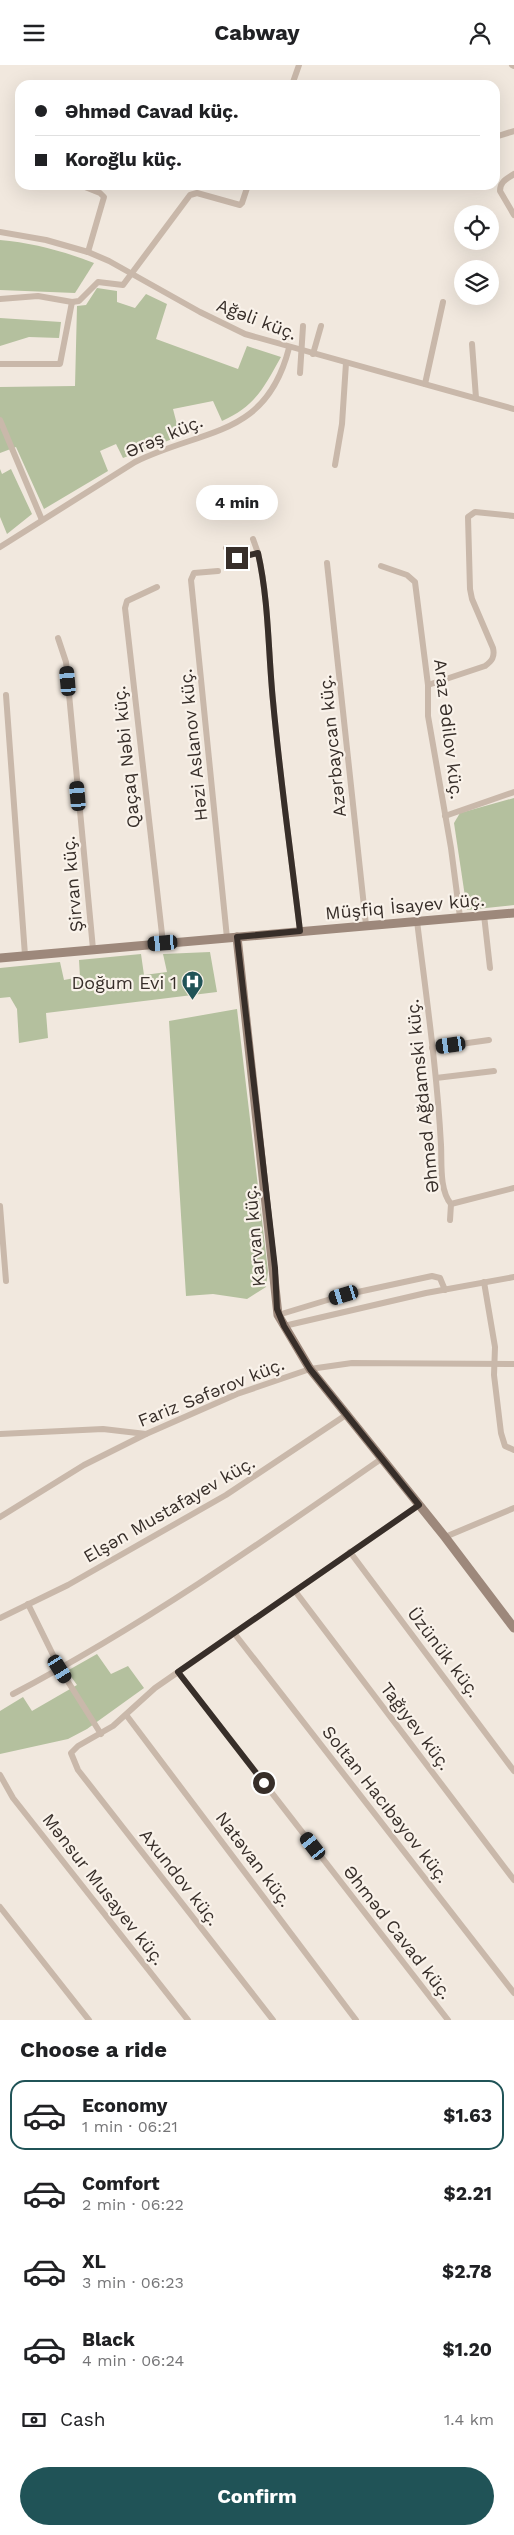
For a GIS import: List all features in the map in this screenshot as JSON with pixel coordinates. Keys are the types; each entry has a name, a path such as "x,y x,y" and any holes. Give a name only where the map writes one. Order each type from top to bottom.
{"street":[{"path":"294,80 299,65"},
{"path":"500,135 514,131"},
{"path":"514,175 504,180 500,186 500,191 514,215"},
{"path":"88,252 104,197 92,190"},
{"path":"0,299 38,296 72,302 82,299 94,283 102,282 119,286 127,283 190,195 197,193 240,205 246,190"},
{"name":"Ağəli küç.","path":"0,232 46,240 88,252 133,274 226,326 289,348 514,409"},
{"path":"0,364 60,364 72,302"},
{"path":"425,384 443,302"},
{"path":"300,373 303,325"},
{"path":"313,354 321,326"},
{"path":"472,344 476,398"},
{"name":"Ərəş küç.","path":"0,547 143,458 230,426 249,416 265,399 280,377 289,348"},
{"path":"335,465 342,424 346,363"},
{"path":"0,420 42,520"},
{"path":"428,685 485,666 492,661 495,654 472,599 468,517 475,513 514,516"},
{"path":"253,539 258,553 266,605 274,717 300,931"},
{"path":"226,548 234,558 258,553"},
{"name":"Azərbaycan küç.","path":"327,563 366,925"},
{"name":"Araz Ədilov küç.","path":"381,566 407,575 415,582 428,685 428,716 460,917"},
{"name":"Həzi Aslanov küç.","path":"218,571 194,573 191,580 227,938"},
{"name":"Qaçaq Nəbi küç.","path":"157,587 127,601 125,608 163,943"},
{"name":"Şirvan küç.","path":"58,638 66,662 93,949"},
{"path":"6,695 25,955"},
{"path":"445,816 514,792"},
{"name":"Müşfiq İsayev küç.","path":"0,958 514,913"},
{"path":"484,915 490,969"},
{"name":"Əhməd Ağdamski küç.","path":"417,921 436,1078 446,1198 451,1203 514,1188"},
{"name":"Karvan küç.","path":"237,937 278,1315 310,1369 445,1537 514,1628"},
{"path":"432,1048 489,1040"},
{"path":"436,1078 494,1071"},
{"path":"450,1220 451,1203"},
{"path":"0,1206 6,1281"},
{"path":"278,1315 344,1295 432,1276 440,1278 445,1290"},
{"path":"284,1326 445,1290 514,1277"},
{"path":"484,1282 495,1347 501,1433 506,1446 514,1450"},
{"name":"Fariz Səfərov küç.","path":"0,1517 84,1465 146,1434 237,1394 310,1369 352,1363 514,1364"},
{"name":"Elşən Mustafayev küç.","path":"0,1618 68,1585 226,1495 346,1415"},
{"path":"0,1434 102,1429 146,1434"},
{"path":"13,1694 60,1669 248,1552 381,1459"},
{"path":"28,1605 60,1669 101,1734 127,1716 155,1688 419,1505"},
{"path":"445,1537 514,1507"},
{"name":"Üzünük küç.","path":"350,1553 514,1771"},
{"name":"Tağıyev küç.","path":"295,1591 514,1880"},
{"name":"Soltan Hacıbəyov küç.","path":"234,1633 514,1993"},
{"name":"Əhməd Cavad küç.","path":"178,1672 448,2020"},
{"name":"Natəvan küç.","path":"127,1716 356,2020"},
{"name":"Axundov küç.","path":"101,1734 73,1749 71,1753 78,1771 274,2020"},
{"name":"Mənsur Musayev küç.","path":"0,1775 10,1793 188,2020"},
{"path":"0,1907 89,2020"}],"green space":[{"path":"0,240 48,248 94,263 75,293 0,290"},
{"path":"97,288 117,291 117,302 135,308 146,294 167,304 156,339 238,369 247,346 281,357 258,395 234,415 222,421 213,401 173,409 180,436 123,458 116,444 100,451 108,471 44,509 16,447 0,453 0,387 75,386 77,306 86,305"},
{"path":"0,318 61,322 59,338 29,337 0,346"},
{"path":"0,469 2,474 11,469 32,514 7,534 0,517"},
{"path":"514,798 514,905 467,910 454,823 460,813"},
{"path":"210,952 217,992 46,1013 48,1038 19,1043 17,1009 10,997 0,998 0,968 60,962 64,980 80,977 79,960 141,954 144,975 167,972 163,954"},
{"path":"237,1009 268,1271 266,1287 247,1299 213,1294 186,1296 169,1021"},
{"path":"97,1654 111,1674 128,1666 144,1688 87,1729 68,1739 0,1754 0,1711 23,1697 32,1711 77,1685 67,1671"}],"place":[{"name":"Doğum Evi 1","path":"193,1001"}],"route":[{"path":"237,558 258,553 260,561 266,605 274,717 300,931 237,937 275,1268 276,1305 278,1315 310,1369 419,1505 178,1672 264,1783"}]}
